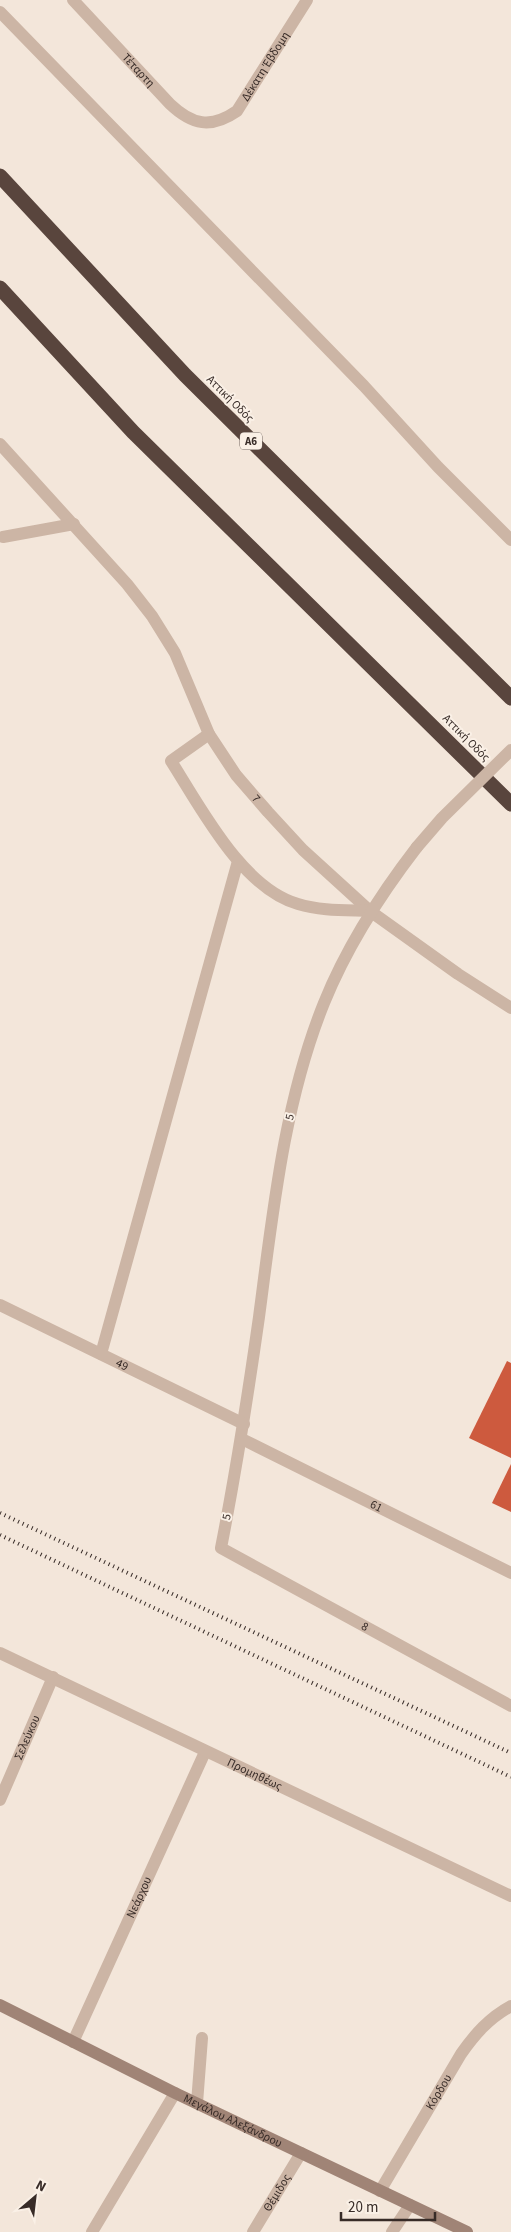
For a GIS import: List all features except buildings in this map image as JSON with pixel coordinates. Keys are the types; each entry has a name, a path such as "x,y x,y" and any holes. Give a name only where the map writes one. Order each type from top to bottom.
{"highway":[{"name":"Αττική Οδός","path":"0,176 185,376 511,698"},
{"name":"Αττική Οδός","path":"0,288 133,432 511,804"}],"main road":[{"name":"Μεγάλου Αλεξάνδρου","path":"0,2005 175,2093 467,2232"}],"street":[{"name":"Τέταρτη","path":"73,0 184,117 200,123 214,122"},
{"name":"Δέκατη Έβδομη","path":"214,122 226,118 237,111 307,0"},
{"path":"0,12 364,386 438,467 511,540"},
{"name":"7","path":"0,444 74,524 152,616 175,653 209,734 236,775 268,812 303,850 370,911 443,964 511,1008"},
{"path":"1,538 74,524"},
{"path":"209,734 171,761 210,822 254,880 273,894 298,904 326,909 370,911"},
{"name":"5","path":"221,1548 242,1438 273,1204 294,1099 308,1048 324,1003 370,911 417,847 442,818 511,750"},
{"path":"101,1354 238,861"},
{"name":"49","path":"0,1305 244,1424"},
{"name":"61","path":"242,1438 511,1573"},
{"name":"8","path":"221,1548 511,1706"},
{"name":"Προμηθέως","path":"0,1653 511,1896"},
{"name":"Σελεύκου","path":"0,1800 53,1677"},
{"name":"Νεάρχου","path":"73,2042 205,1752"},
{"name":"Κόρδου","path":"380,2191 469,2042 490,2020 511,2006"},
{"path":"197,2103 202,2038"},
{"path":"92,2232 175,2093"},
{"name":"Θέμιδος","path":"253,2232 301,2153"},
{"path":"392,2232 410,2205"}],"railway":[{"path":"0,1513 511,1753"},
{"path":"0,1535 511,1777"}]}
